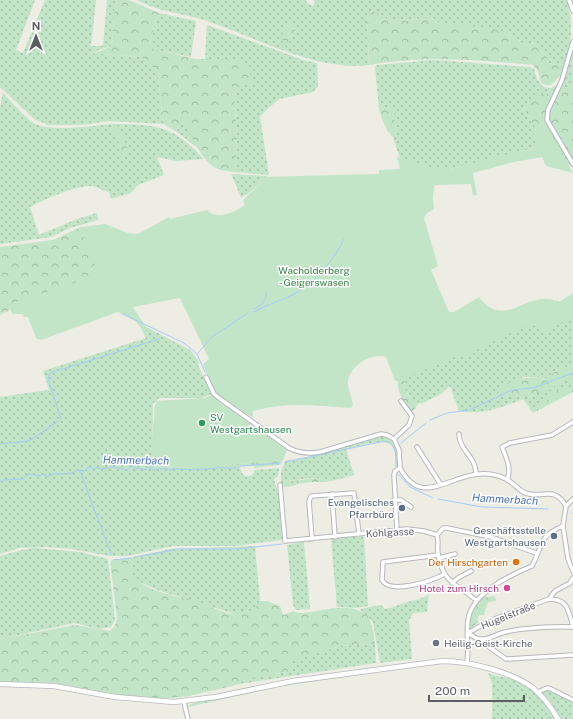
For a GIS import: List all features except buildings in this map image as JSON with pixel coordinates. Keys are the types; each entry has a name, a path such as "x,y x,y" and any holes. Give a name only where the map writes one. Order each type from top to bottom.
{"main road":[{"path":"0,684 54,686 115,697 155,702 184,702 293,681 442,661 467,663 514,678 538,692 548,702 558,719"}],"street":[{"path":"569,0 573,11"},
{"path":"573,42 562,83 548,110 547,120 573,164"},
{"path":"206,377 214,394 289,448 297,451 313,454 381,434 394,439 398,450 400,468 408,481 420,488 427,489 476,473 491,474 508,480 522,492 528,494 551,494 559,497 566,506"},
{"path":"394,439 411,421 412,416 401,401"},
{"path":"508,480 509,466 502,447 517,441 552,435 573,422"},
{"path":"459,434 461,445 472,459 476,467 476,473"},
{"path":"418,447 441,485"},
{"path":"397,530 394,500 394,475 395,471 400,468"},
{"name":"Kohlgasse","path":"280,485 285,541 397,530 424,531 437,535"},
{"path":"312,539 309,498 311,496 354,493 359,534"},
{"path":"332,494 335,536"},
{"path":"573,499 566,506 563,526 568,559 573,571"},
{"path":"394,500 401,500 411,507"},
{"path":"467,663 469,649 468,618 476,600 507,578 532,566 536,553 546,534 563,526"},
{"path":"476,600 452,583 444,574 438,557 437,535 443,528 491,537 536,553"},
{"path":"444,574 429,582 406,586 388,584 382,580 383,562 455,554"},
{"path":"452,583 464,574 471,571"},
{"name":"Hügelstraße","path":"468,633 489,621 548,599 555,591 570,583 573,578"},
{"name":"Hügelstraße","path":"548,599 561,601 568,610"},
{"path":"478,638 493,638 502,633 516,631 573,627 568,610 573,608"},
{"path":"468,633 478,638 506,659 573,655"},
{"path":"538,692 551,688 573,700"},
{"path":"184,702 188,719"}],"green space":[{"path":"0,0 35,0 16,50 23,53 45,0 96,0 91,46 103,46 107,0 115,0 112,46 89,53 142,57 158,72 163,124 108,121 83,125 48,125 34,119 0,87"},
{"path":"115,0 129,0 159,13 152,35 153,49 195,59 228,59 249,64 251,83 234,86 237,141 235,172 220,170 205,159 179,114 177,132 163,124 158,72 142,57 87,53 100,51 112,46"},
{"path":"137,0 306,0 307,3 313,6 315,2 313,0 567,0 571,32 565,65 548,63 547,57 532,43 528,46 500,30 489,30 466,25 441,25 432,17 394,22 372,11 367,12 369,65 348,65 327,63 306,58 204,20 161,10"},
{"path":"372,11 394,22 432,17 441,25 466,25 489,30 500,30 528,46 532,43 547,57 548,63 565,65 563,73 551,85 546,85 541,83 538,71 533,65 471,60 431,59 369,65 367,12"},
{"path":"159,13 196,21 191,57 153,49 152,35"},
{"path":"290,24 295,29 295,37 291,38 288,46 281,45 283,41 280,35 286,33 285,27"},
{"path":"207,25 306,61 317,63 318,86 313,92 279,99 260,116 269,175 235,172 237,141 234,86 205,59"},
{"path":"573,47 573,88 562,87"},
{"path":"434,60 530,67 534,69 537,79 543,87 551,88 559,84 557,89 548,94 535,95 524,108 535,127 550,128 573,167 542,150 531,149 450,169 439,170 403,168 393,137 397,140 393,108 379,109 375,67 377,65"},
{"path":"562,87 573,88 573,161 553,128 535,127 524,108 535,94 548,94"},
{"path":"3,93 28,119 39,125 70,128 111,124 121,147 124,160 117,124 144,125 165,130 183,140 204,159 176,161 157,157 164,175 138,185 131,193 111,199 109,192 91,186 76,188 52,197 30,207 39,235 77,219 97,213 98,220 70,228 51,237 0,244 0,107"},
{"path":"393,108 397,140 390,134 383,122 379,109"},
{"path":"179,114 199,149 177,132"},
{"name":"Wacholderberg - Geigerswasen","path":"545,123 573,173 546,166 542,157 514,162 473,173 477,195 473,195 471,184 434,185 434,209 427,213 424,218 438,266 431,270 449,312 454,312 479,297 488,306 496,310 504,311 538,300 548,299 559,303 573,294 573,317 551,327 544,333 535,326 522,327 479,349 472,355 452,358 408,377 403,381 395,381 386,357 374,356 368,358 357,365 350,375 348,383 353,405 351,408 302,405 279,406 253,411 253,417 230,405 218,395 211,384 203,364 209,359 180,298 133,307 148,330 145,331 137,322 118,312 41,340 36,338 28,317 24,317 23,314 12,314 9,304 99,275 80,228 105,224 128,233 138,234 169,217 170,219 207,210 215,215 231,213 245,205 243,200 262,182 259,177 379,174 379,170 400,169 397,157 437,169 451,169 511,153 536,149 533,128"},
{"path":"111,124 117,124 119,132 123,132 128,153 124,160 122,158 121,147"},
{"path":"231,174 267,177 248,194 241,197"},
{"path":"99,225 109,295 14,308 0,315 0,247 53,240 81,227"},
{"path":"573,293 573,366 567,368 560,366 548,378 523,377 496,400 510,393 521,397 573,377 573,386 570,390 557,390 533,413 523,399 483,412 459,411 450,386 441,394 421,404 413,400 404,388 404,381 493,310 514,310 531,302 543,299 550,299 559,302"},
{"path":"135,321 190,350 199,362 198,365 211,394 202,398 159,398 153,404 152,468 239,466 242,473 246,477 252,475 255,470 279,468 278,476 274,479 280,499 283,536 281,540 235,546 173,546 127,556 109,556 72,549 47,547 19,548 0,554 0,397 49,390 43,371 146,338 141,328"},
{"path":"560,366 567,368 573,366 573,377 556,384 551,390 521,397 510,393 496,400 489,401 503,387 515,380 548,378"},
{"path":"411,375 404,381 408,394 412,399 419,403 413,411 410,411 403,400 398,385 398,380"},
{"path":"567,386 570,390 573,386 573,392 533,413 557,390"},
{"name":"SV Westgartshausen","path":"212,394 215,398 244,419 247,418 247,421 287,450 283,460 222,465 152,466 152,443 156,401 205,398"},
{"path":"155,405 222,465 283,460 279,465 254,468 254,466 152,468"},
{"path":"382,435 392,438 398,456 396,466 395,452 392,445 383,442 370,443 346,449 354,475 332,481 315,478 302,479 286,482 281,486 281,472 285,461 309,457 310,455"},
{"path":"315,478 332,481 307,482 286,487 281,486 286,482"},
{"path":"364,536 368,606 356,608 337,607 331,539"},
{"path":"304,542 310,609 296,610 293,605 287,545"},
{"path":"255,546 260,601 255,609 244,613 235,614 160,591 135,580 130,572 134,557 170,549"},
{"path":"35,548 80,552 108,559 115,620 111,627 100,629 74,623 0,639 0,556"},
{"path":"134,557 130,572 144,585 163,593 202,603 230,613 239,614 250,611 255,608 259,601 267,601 280,606 283,615 293,611 305,613 337,608 358,610 364,613 370,620 375,644 341,646 290,661 291,671 242,681 240,684 189,696 150,700 65,685 0,682 0,639 75,625 110,631 112,630 117,618 110,561"},
{"path":"429,594 427,612 413,613 409,621 412,659 380,663 373,622 360,609 381,605 385,609 392,608"},
{"path":"495,596 496,601 488,602 484,615 479,615 477,620 479,622 469,629 471,612 480,598"},
{"path":"375,644 376,663 240,684 242,681 291,671 289,661 341,646"},
{"path":"436,664 283,686 187,707 191,704 292,682"},
{"path":"488,673 517,680 524,684 542,700 555,719 492,719 492,684"},
{"path":"548,690 573,703 573,719 561,719 550,701 541,692"}],"waterway":[{"path":"254,312 302,290 329,263 344,239"},
{"path":"254,309 263,303 266,292"},
{"path":"198,353 212,337 248,313"},
{"path":"123,314 184,343 197,354 205,372"},
{"path":"61,419 48,378 50,373 159,339"},
{"path":"430,420 447,413 469,410 512,390 533,388 573,373"},
{"path":"0,444 28,441 58,421"},
{"path":"401,443 426,423"},
{"name":"Hammerbach","path":"285,462 385,441 394,448 396,455 396,467"},
{"name":"Hammerbach","path":"0,482 4,480 23,479 29,474 39,476 44,474 46,477 56,473 73,473 76,470 84,471 89,467 95,469 97,467 100,469 114,467 127,470 132,466 136,469 140,468 144,470 151,467 153,470 166,468 171,470 174,468 190,470 223,467 237,468 241,466 281,463"},
{"path":"80,471 111,554"},
{"name":"Hammerbach","path":"398,474 410,487 433,498"},
{"name":"Hammerbach","path":"438,499 482,507 548,509"},
{"path":"135,557 179,549 237,549 282,544"},
{"path":"113,560 131,558"}],"place":[{"name":"SV Westgartshausen","path":"202,423"},
{"name":"Evangelisches Pfarrbüro","path":"402,508"},
{"name":"Geschäftsstelle Westgartshausen","path":"554,536"},
{"name":"Der Hirschgarten","path":"516,562"},
{"name":"Hotel zum Hirsch","path":"507,588"},
{"name":"Heilig-Geist-Kirche","path":"436,643"}]}
